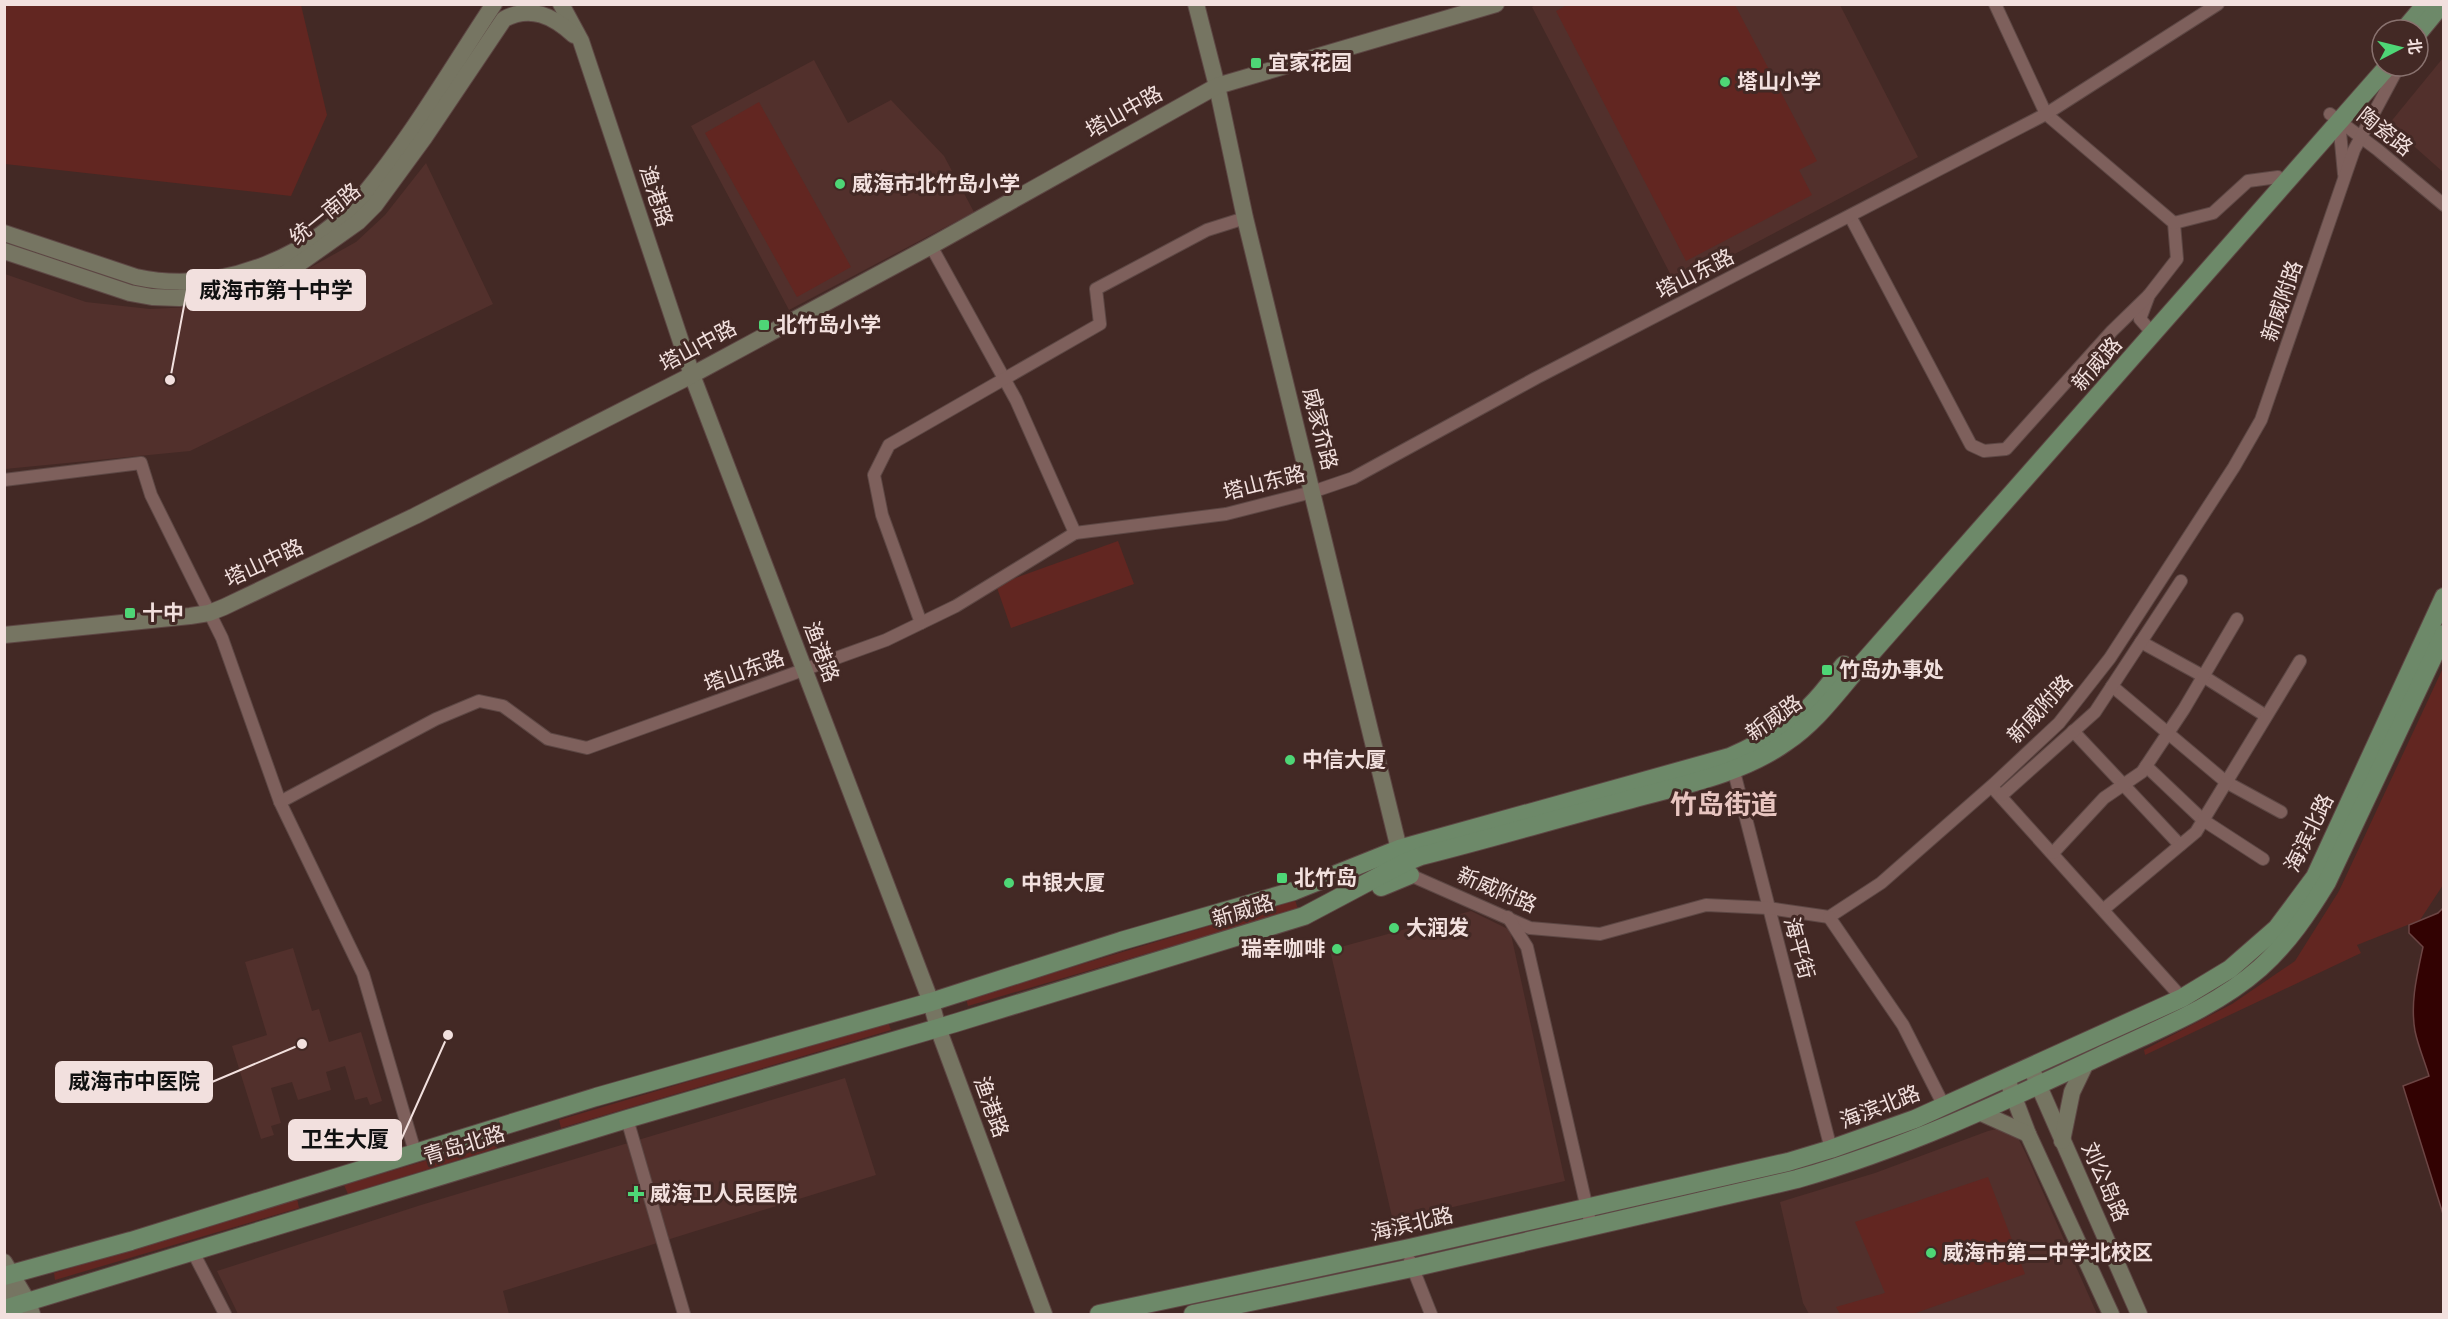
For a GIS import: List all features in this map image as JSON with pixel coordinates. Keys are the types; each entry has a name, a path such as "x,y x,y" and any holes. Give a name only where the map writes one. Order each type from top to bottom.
{"main road":[{"name":"统一南路","path":"4,233 107,268 155,281 181,282 217,279 248,271 279,259 340,218 364,193 406,136 494,4"},
{"name":"渔港路","path":"561,4 581,41 692,375 931,1002 938,1028 1044,1314"},
{"name":"威家夼路","path":"1196,4 1218,86 1245,218 1404,862"},
{"name":"塔山中路","path":"4,635 209,613 415,516 692,375 931,246 1218,86 1496,4"},
{"path":"2414,18 2426,4"},
{"path":"2430,18 2442,4"},
{"name":"统一南路","path":"4,251 130,293 152,297 179,298 221,293 250,286 286,273 358,222 375,205 424,138 504,19 515,13 530,12 548,16 581,41"},
{"name":"新威路","path":"931,1002 1121,941 1404,862 1732,763 1786,743 1819,715 2304,163 2370,71"},
{"name":"新威路","path":"1732,763 1751,748 1781,730 1810,706 2278,177 2376,78"},
{"name":"海滨北路","path":"1099,1314 1405,1249 1586,1206 1788,1162 1831,1149 1944,1106 2182,998 2230,969 2277,928 2315,877 2444,597"},
{"name":"海滨北路","path":"1193,1314 1412,1268 1837,1168 1909,1143 2014,1097 2203,1007 2261,968 2305,918 2327,882 2444,634"},
{"name":"新威路","path":"938,1028 1304,916 1404,862"},
{"name":"青岛北路","path":"13,1294 131,1241 596,1097 931,1002"},
{"name":"青岛北路","path":"13,1294 193,1252 627,1119 938,1028"},
{"path":"2062,1142 2072,1092 2086,1063"},
{"name":"刘公岛路","path":"2031,1068 2139,1314"},
{"path":"2007,1079 2028,1134 2111,1314"},
{"path":"1979,1112 2028,1134"}],"street":[{"path":"1850,216 1971,445 1984,451 2006,449 2112,331 2149,295 2177,259 2174,223 2046,114 1995,4"},
{"name":"塔山东路","path":"280,802 436,719 479,701 503,706 548,739 587,748 886,640 957,606 1075,533 1226,514 1312,492 1353,478 1536,378 2046,114 2218,4"},
{"name":"新威附路","path":"1404,862 1530,927 1600,934 1706,905 1768,908 1829,917 1881,883 1992,786 2059,723 2110,658 2234,467 2261,420 2360,136 2392,78"},
{"path":"2334,118 2345,181"},
{"name":"陶瓷路","path":"2334,118 2360,136 2444,205"},
{"path":"2174,223 2212,213 2248,181 2278,177"},
{"path":"921,623 882,515 874,475 889,445 1100,324 1096,289 1206,230 1245,218"},
{"path":"931,246 1016,400 1075,533"},
{"path":"2147,327 2140,319 2149,295"},
{"path":"4,480 141,463 151,495 222,638 280,802 363,974 415,1152"},
{"path":"2002,795 2094,712 2181,581"},
{"path":"2053,853 2104,798 2142,772 2169,732 2237,619"},
{"path":"2141,642 2203,676 2266,716"},
{"path":"2104,909 2196,832 2300,661"},
{"path":"2112,686 2226,782 2282,812"},
{"path":"2073,731 2180,845"},
{"name":"海平街","path":"1732,763 1831,1149"},
{"path":"2146,766 2203,820 2263,859"},
{"path":"1992,786 2182,998"},
{"path":"1508,917 1527,947 1591,1226"},
{"path":"1829,917 1903,1025 1944,1106"},
{"path":"627,1119 684,1314"},
{"path":"1405,1249 1431,1314"},
{"path":"193,1252 225,1314"}],"shaded area":[{"path":"5,4 301,5 327,115 291,196 5,164"},
{"name":"塔山小学","path":"1537,4 1840,5 1918,157 1676,285 1532,7"},
{"path":"1569,4 1735,5 1817,161 1799,170 1812,195 1686,261 1556,11"},
{"path":"2443,58 2443,172 2389,124 2427,78 2430,78 2430,74"},
{"name":"威海市北竹岛小学","path":"814,60 848,123 891,100 944,156 974,212 789,310 691,126"},
{"path":"759,102 851,267 797,297 705,133"},
{"path":"426,163 493,304 190,451 5,469 5,274 86,302 150,309 211,306 279,285 356,242 385,215"},
{"path":"1118,541 1134,584 1011,628 996,585"},
{"path":"2443,668 2443,885 2420,920 2357,945 2361,953 2145,1055 2144,1050 2232,1004 2295,961 2339,891"},
{"path":"1295,900 1298,909 968,1006 966,999"},
{"path":"2443,908 2443,1214 2403,1086 2429,1076 2416,1037 2413,1010 2423,947 2409,933 2409,925 2438,913"},
{"path":"1471,911 1510,930 1565,1181 1393,1221 1330,950"},
{"path":"293,948 312,1011 319,1009 329,1042 361,1032 382,1101 370,1105 367,1097 355,1100 345,1066 326,1072 331,1090 298,1100 292,1082 271,1088 281,1123 271,1126 274,1135 261,1139 232,1046 267,1035 245,962"},
{"path":"888,1022 891,1030 561,1128 559,1120"},
{"name":"威海卫人民医院","path":"845,1078 876,1175 503,1291 509,1314 238,1314 217,1271 421,1205"},
{"name":"威海市第二中学北校区","path":"2001,1128 2018,1138 2097,1314 1809,1314 1803,1303 1780,1202 1875,1173"},
{"path":"495,1140 497,1148 348,1194 344,1185"},
{"path":"1988,1177 2025,1274 1913,1314 1840,1314 1836,1307 1885,1293 1855,1222"},
{"path":"297,1198 299,1208 55,1280 54,1273"}],"place":[{"name":"宜家花园","path":"1256,63"},
{"name":"塔山小学","path":"1725,82"},
{"name":"威海市北竹岛小学","path":"840,184"},
{"name":"北竹岛小学","path":"764,325"},
{"name":"威海市第十中学","path":"170,380"},
{"name":"十中","path":"130,613"},
{"name":"竹岛办事处","path":"1827,670"},
{"name":"中信大厦","path":"1290,760"},
{"name":"北竹岛","path":"1282,878"},
{"name":"中银大厦","path":"1009,883"},
{"name":"大润发","path":"1394,928"},
{"name":"瑞幸咖啡","path":"1337,949"},
{"name":"卫生大厦","path":"448,1035"},
{"name":"威海市中医院","path":"302,1044"},
{"name":"威海卫人民医院","path":"636,1194"},
{"name":"威海市第二中学北校区","path":"1931,1253"}],"district":[{"name":"竹岛街道","path":"1724,805"}]}
